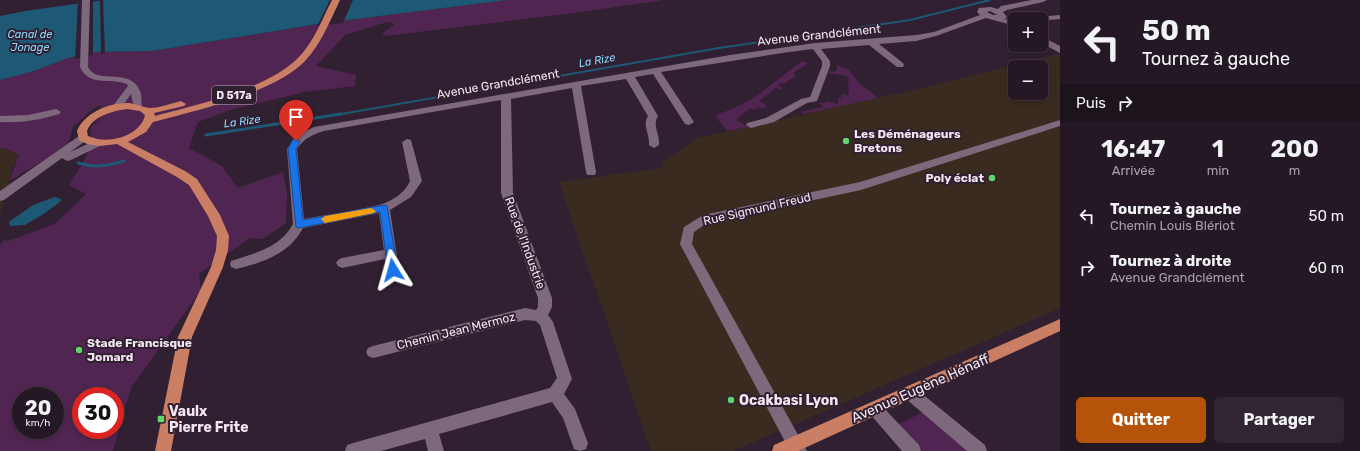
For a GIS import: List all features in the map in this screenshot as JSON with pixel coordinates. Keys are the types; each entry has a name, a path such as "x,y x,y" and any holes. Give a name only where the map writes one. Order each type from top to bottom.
{"main road":[{"name":"D 517a","path":"149,116 201,106 267,82 289,70 300,61 308,50 318,35 336,0"},
{"path":"136,106 149,116 145,126 137,133 119,141 98,143 86,140 83,138 81,131 88,121 98,114 117,107 136,106"},
{"path":"119,141 193,182 214,215 223,236 222,250 217,267 185,337 163,451"},
{"name":"Avenue Eugène Hénaff","path":"791,449 1060,325"}],"street":[{"path":"86,0 84,68 87,73 92,76 125,80 133,85 136,91 136,106"},
{"path":"1008,20 997,15 1004,8 1043,0"},
{"name":"Avenue Grandclément","path":"299,224 292,149 296,141 305,134 322,128 738,56 815,46 916,38 930,35 985,16 981,12 982,10 991,9 997,15"},
{"path":"1056,17 1060,22"},
{"path":"871,42 900,65"},
{"path":"1048,43 1060,50"},
{"path":"752,125 770,120 804,101 814,99 826,66 826,61 815,46"},
{"path":"656,70 689,122"},
{"path":"629,75 652,116 649,121 649,126 654,137 654,145"},
{"path":"575,84 591,172"},
{"path":"117,107 133,85"},
{"name":"Rue de l'Industrie","path":"506,96 507,193 545,298 545,307 540,316"},
{"path":"0,119 22,120 56,112"},
{"name":"Rue Sigmund Freud","path":"791,449 686,244 688,230 703,219 861,186 1060,123"},
{"path":"0,197 83,138"},
{"path":"236,264 262,256 288,241 299,224 384,208 394,204 414,186 416,181 407,142"},
{"path":"13,188 79,151 98,143"},
{"path":"384,208 393,270"},
{"path":"342,263 391,253"},
{"name":"Chemin Jean Mermoz","path":"372,352 525,314 540,316"},
{"path":"353,451 555,394 565,379 546,322 540,316"},
{"path":"910,393 979,451"},
{"path":"555,394 569,414 580,443"},
{"path":"875,409 913,451"},
{"path":"430,429 436,451"}],"shaded area":[{"path":"507,0 664,0 574,13 385,36 382,34 395,24 387,22 345,35 316,66 356,75 355,86 304,92 230,110 198,122 189,148 222,166 238,188 283,172 287,194 286,223 263,239 250,238 199,274 201,290 131,388 124,412 124,387 72,387 72,439 116,439 113,451 0,451 0,244 5,240 8,241 55,224 86,194 69,185 86,158 90,144 90,128 100,118 101,105 93,109 73,127 68,144 48,158 9,181 19,155 5,148 0,148 0,80 31,72 68,58 97,52 152,51 324,23"},
{"path":"1057,54 1060,55 1060,308 734,451 651,451 559,182 663,168 661,164 697,138 931,86 1008,66 1008,100 1048,100 1048,60 1033,60"},
{"path":"802,61 808,63 793,73 796,75 784,84 781,83 778,85 783,88 780,90 776,88 759,101 767,105 763,109 758,107 755,110 750,108 736,120 749,127 727,131 715,116 743,104 759,94"},
{"path":"837,65 849,70 859,83 878,98 804,114 801,112 823,107 818,102 825,103 826,101 838,104 838,97 841,98 842,94 848,95 849,88 847,86 849,84 847,76 828,73 829,71 835,72"},
{"path":"0,148 4,148 19,155 12,169 0,215"},
{"path":"927,410 976,451 918,451 895,426"}],"water":[{"name":"Canal de Jonage","path":"104,0 507,0 324,23 152,51 97,52 68,58 31,72 0,80 0,16"},
{"path":"55,197 61,199 61,201 45,213 25,225 10,226 9,222 33,205"}],"pier":[{"path":"93,0 93,55 75,59 78,2"},
{"path":"100,0 103,0 105,53 101,54"},
{"path":"330,0 353,0 343,23 317,26"}],"waterway":[{"name":"La Rize","path":"336,115 719,48 910,20 990,0"},
{"name":"La Rize","path":"206,135 341,114"},
{"name":"La Rize","path":"78,163 90,166 101,166 124,161"}],"slow traffic":[{"path":"325,219 371,211"}],"place":[{"name":"Les Déménageurs Bretons","path":"846,141"},
{"name":"Poly éclat","path":"992,178"},
{"name":"Stade Francisque Jomard","path":"79,350"},
{"name":"Ocakbasi Lyon","path":"731,400"},
{"name":"Vaulx Pierre Frite","path":"161,419"}],"route":[{"path":"296,141 292,149 299,224 384,208 393,270"}]}
